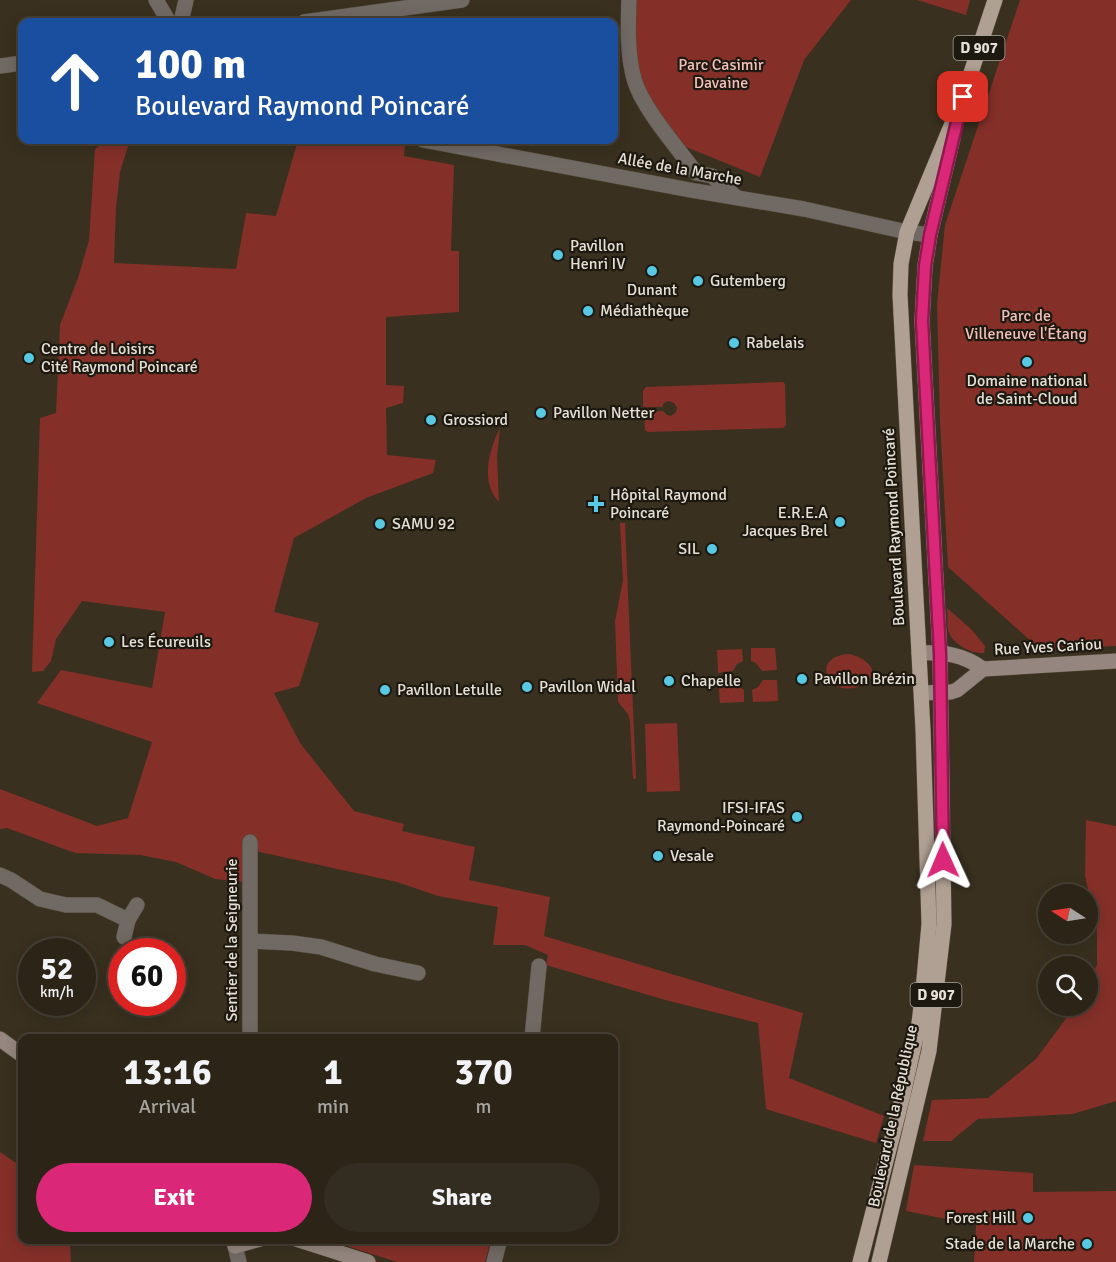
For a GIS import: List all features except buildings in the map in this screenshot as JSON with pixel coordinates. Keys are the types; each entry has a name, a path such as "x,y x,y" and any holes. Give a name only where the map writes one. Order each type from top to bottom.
{"main road":[{"name":"Boulevard Raymond Poincaré","path":"926,967 929,894 922,693 900,295 901,264 907,232 963,97 995,0"},
{"name":"Boulevard Raymond Poincaré","path":"940,653 922,321 925,266 930,235 963,97"},
{"name":"Rue Yves Cariou","path":"919,653 957,655 983,669 1116,661"},
{"name":"Boulevard de la République","path":"879,1262 929,1051 944,924 940,653"},
{"path":"963,659 968,673 966,681"},
{"name":"Rue Yves Cariou","path":"922,693 957,690 983,669"},
{"name":"Boulevard de la République","path":"860,1262 902,1099 919,1023 926,967"},
{"path":"0,1040 18,1052"},
{"path":"312,1244 368,1262"}],"street":[{"path":"156,0 167,18"},
{"path":"181,18 186,0"},
{"path":"375,17 462,0"},
{"path":"628,0 628,45 635,81 650,110 696,173 712,176 736,197"},
{"path":"0,66 18,64"},
{"name":"Allée de la Marche","path":"444,144 804,209 930,235"},
{"path":"690,190 696,173"},
{"name":"Sentier de la Seigneurie","path":"250,842 250,1034"},
{"path":"0,875 40,899 66,905 97,905 128,920"},
{"path":"124,937 128,920 137,905"},
{"path":"250,942 321,948 375,964 418,973"},
{"path":"532,1034 539,966"},
{"path":"234,1244 239,1262"},
{"path":"494,1262 499,1244"}],"green space":[{"name":"Parc Casimir Davaine","path":"636,0 851,0 804,60 760,177 686,147 648,98 635,71"},
{"path":"917,0 970,0 966,15"},
{"name":"Domaine national de Saint-Cloud","path":"1020,0 1116,0 1116,646 1041,650 948,567 940,421 937,304 945,225"},
{"path":"102,144 129,144 120,172 114,263 236,269 246,213 276,216 297,144 405,144 404,156 454,165 451,251 459,251 459,312 386,317 386,385 404,386 403,403 386,408 387,455 436,460 433,473 366,498 294,538 274,612 319,623 299,686 274,693 300,743 354,811 404,824 402,831 475,847 469,880 550,897 544,936 803,1013 789,1078 884,1116 876,1143 766,1109 758,1023 669,1001 546,965 548,955 525,945 493,945 498,907 438,896 397,882 246,849 244,882 215,879 176,862 140,855 75,853 7,828 0,829 0,789 97,826 128,818 152,742 37,703 61,670 152,688 165,612 82,601 56,639 51,661 43,671 32,672 40,418 56,413 60,325 78,278 89,240 95,149"},
{"path":"783,382 785,384 786,425 783,428 648,432 645,430 644,412 663,411 671,416 677,408 674,403 668,401 662,407 643,407 643,391 646,387"},
{"path":"500,428 497,456 499,502 490,485 488,466"},
{"path":"620,523 625,523 636,778 633,779 630,721 628,714 618,702 615,621 623,580"},
{"path":"947,608 972,630 985,646 984,653 967,650 953,639 948,629"},
{"path":"751,648 775,648 777,670 762,671 756,663 751,661"},
{"path":"742,649 743,661 737,664 733,671 718,673 717,650"},
{"path":"849,654 866,662 872,670 872,675 863,684 852,688 842,688 834,684 826,670 829,663 836,657"},
{"path":"734,680 736,685 744,690 744,702 720,703 718,681"},
{"path":"763,680 777,680 778,701 753,702 752,690 758,687"},
{"path":"677,723 680,791 647,792 645,724"},
{"path":"1086,820 1116,826 1116,1101 1073,1114 978,1119 951,1141 923,1141 932,1100 988,1098 1036,1059 1068,1016 1098,1016 1098,884 1087,884"},
{"path":"0,1152 18,1164 18,1244 70,1244 71,1262 0,1262"},
{"name":"Forest Hill","path":"914,1165 1033,1173 1033,1192 1116,1191 1116,1262 974,1262 976,1225 906,1211"},
{"path":"341,1244 490,1244 485,1262 397,1262"}],"place":[{"name":"Pavillon Henri IV","path":"558,255"},
{"name":"Dunant","path":"652,271"},
{"name":"Gutemberg","path":"698,281"},
{"name":"Médiathèque","path":"588,311"},
{"name":"Rabelais","path":"734,343"},
{"name":"Centre de Loisirs Cité Raymond Poincaré","path":"29,358"},
{"name":"Domaine national de Saint-Cloud","path":"1027,362"},
{"name":"Pavillon Netter","path":"541,413"},
{"name":"Grossiord","path":"431,420"},
{"name":"Hôpital Raymond Poincaré","path":"596,504"},
{"name":"E.R.E.A Jacques Brel","path":"840,522"},
{"name":"SAMU 92","path":"380,524"},
{"name":"SIL","path":"712,549"},
{"name":"Les Écureuils","path":"109,642"},
{"name":"Pavillon Brézin","path":"802,679"},
{"name":"Chapelle","path":"669,681"},
{"name":"Pavillon Widal","path":"527,687"},
{"name":"Pavillon Letulle","path":"385,690"},
{"name":"IFSI-IFAS Raymond-Poincaré","path":"797,817"},
{"name":"Vesale","path":"658,856"},
{"name":"Forest Hill","path":"1028,1218"},
{"name":"Stade de la Marche","path":"1087,1244"}],"route":[{"path":"943,860 940,653 922,321 925,266 930,235 963,97"}],"park label":[{"name":"Parc de Villeneuve l'Étang","path":"1026,325"}]}
